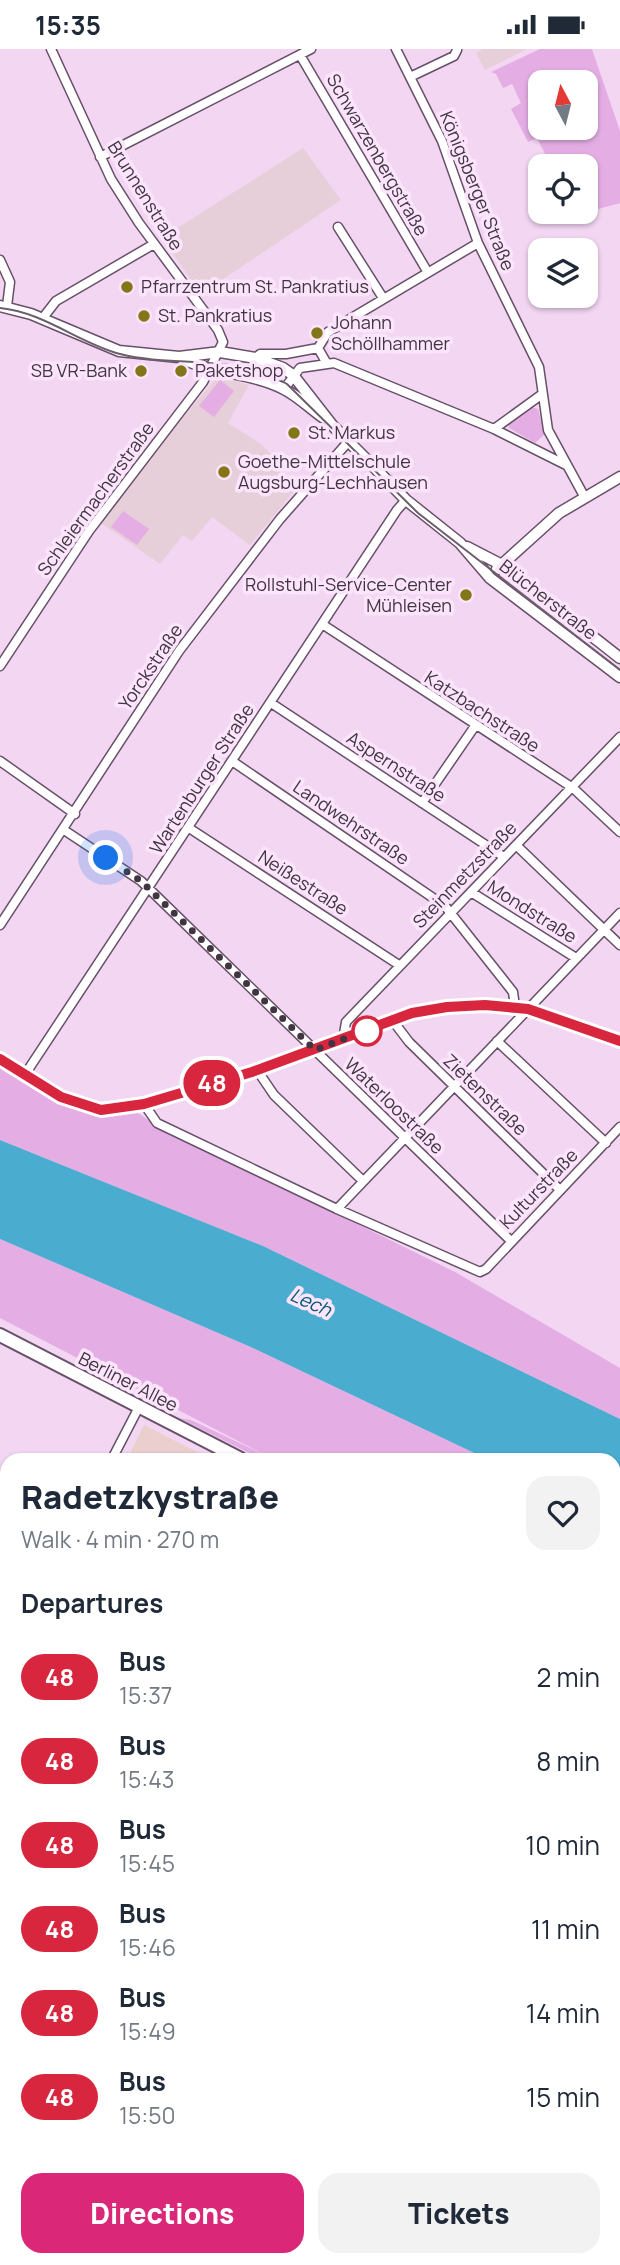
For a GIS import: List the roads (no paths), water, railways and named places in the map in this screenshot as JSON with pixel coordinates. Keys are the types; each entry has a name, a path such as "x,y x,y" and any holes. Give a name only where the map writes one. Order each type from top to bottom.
{"main road":[{"name":"Berliner Allee","path":"0,1335 229,1453"}],"street":[{"name":"Brunnenstraße","path":"51,49 100,157 154,244 221,334 219,352"},
{"path":"100,157 311,49"},
{"name":"Königsberger Straße","path":"396,49 442,141 478,243 539,367 548,430 584,496"},
{"path":"410,77 454,56 456,50 467,49"},
{"name":"Schwarzenbergstraße","path":"300,55 427,271"},
{"path":"338,227 383,298"},
{"path":"256,358 260,354 286,354 318,348 328,333 427,271 478,243"},
{"path":"42,319 55,301 110,272 154,244"},
{"path":"0,260 10,282 3,306"},
{"name":"Blücherstraße","path":"3,306 42,319 117,351 179,357 219,352 256,358 277,365 293,375 332,425 406,500 460,543 500,564 620,658"},
{"path":"318,348 326,362"},
{"name":"Schleiermacherstraße","path":"0,666 76,549 210,369 219,352"},
{"name":"Blücherstraße","path":"179,357 195,366 253,378 284,389 332,425"},
{"path":"284,389 302,367 326,362 494,429 557,463 566,465"},
{"path":"494,429 541,395"},
{"name":"Yorckstraße","path":"0,925 179,651 280,519 348,442"},
{"path":"490,578 500,564 542,525 584,496 620,477"},
{"name":"Wartenburger Straße","path":"24,1076 406,500"},
{"name":"Blücherstraße","path":"460,543 490,578 620,677"},
{"name":"Katzbachstraße","path":"322,624 573,788 620,832"},
{"name":"Aspernstraße","path":"271,703 504,857"},
{"path":"422,803 475,726"},
{"name":"Steinmetzstraße","path":"343,1040 346,1022 620,737"},
{"path":"0,761 75,814"},
{"name":"Landwehrstraße","path":"232,761 451,912 513,992 515,1007"},
{"name":"Neißestraße","path":"189,828 399,965"},
{"name":"Waterloostraße","path":"64,830 149,888 511,1241"},
{"path":"516,845 620,945"},
{"name":"Mondstraße","path":"471,892 576,958"},
{"path":"144,1104 157,1123 337,1209 620,913"},
{"path":"0,1059 61,1097 101,1110 144,1104 257,1070 393,1021 447,1007 528,1009 620,1041"},
{"name":"Zietenstraße","path":"393,1021 409,1042 559,1189"},
{"path":"497,1041 606,1143"},
{"path":"257,1070 274,1095 363,1181"},
{"name":"Kulturstraße","path":"337,1209 480,1272 620,1127"},
{"path":"115,1453 139,1407"}],"water":[{"name":"Lech","path":"0,1140 263,1246 620,1419 620,1453 474,1453 253,1348 0,1239"}],"tram line":[{"path":"0,308 31,315 120,354 246,368 287,384 418,513 620,670"}],"place":[{"name":"Pfarrzentrum St. Pankratius","path":"127,287"},
{"name":"St. Pankratius","path":"144,316"},
{"name":"Johann Schöllhammer","path":"317,333"},
{"name":"SB VR-Bank","path":"141,371"},
{"name":"Paketshop","path":"181,371"},
{"name":"St. Markus","path":"294,433"},
{"name":"Goethe-Mittelschule Augsburg-Lechhausen","path":"224,472"},
{"name":"Rollstuhl-Service-Center Mühleisen","path":"466,595"}]}
